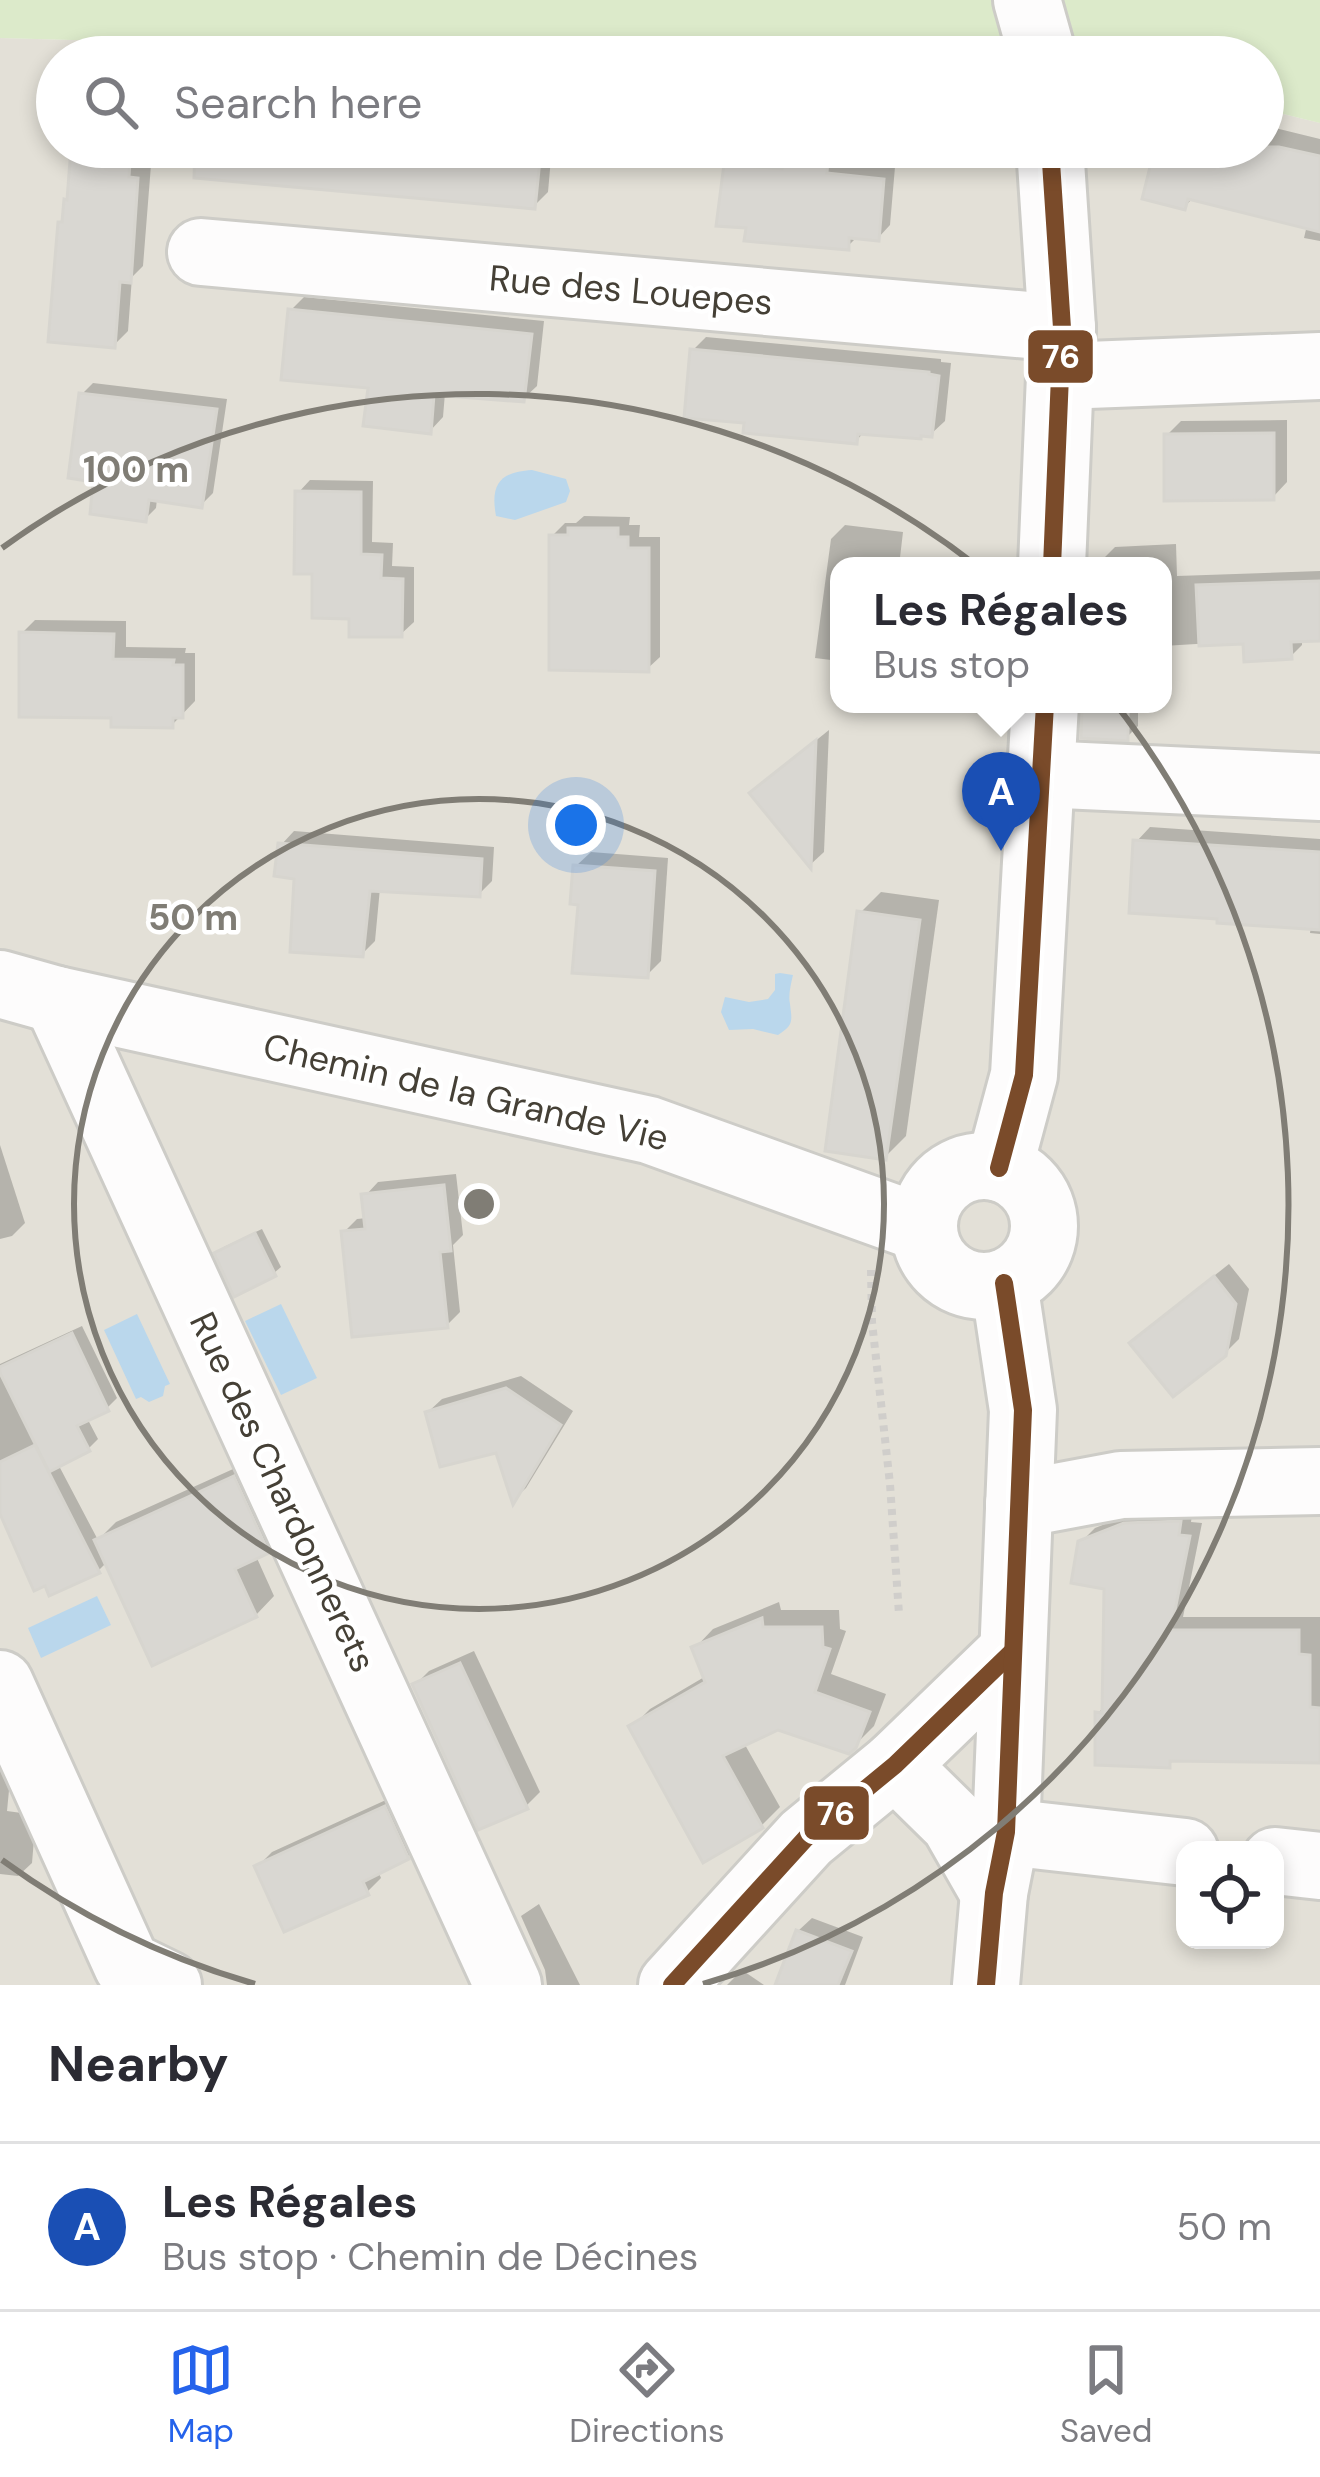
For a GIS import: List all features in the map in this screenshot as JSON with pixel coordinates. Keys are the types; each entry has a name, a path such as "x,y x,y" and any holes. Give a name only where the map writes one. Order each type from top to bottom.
{"street":[{"path":"1027,0 1037,36"},
{"path":"1051,168 1062,352 1052,557"},
{"name":"Rue des Louepes","path":"201,252 1062,352 1320,366"},
{"path":"999,1168 1024,1076 1044,713"},
{"path":"1041,774 1320,787"},
{"name":"Chemin de la Grande Vie","path":"29,992 649,1130 897,1219"},
{"name":"Rue des Chardonnerets","path":"29,992 508,1985"},
{"path":"999,1168 1031,1189 1044,1223 1042,1243 1021,1274 1004,1283 967,1284 950,1276 897,1219 926,1210 946,1179 963,1170 999,1168"},
{"path":"986,1985 1000,1863 1023,1410 1004,1283"},
{"path":"1019,1504 1121,1485 1320,1481"},
{"path":"672,1985 806,1838 895,1765 1012,1652"},
{"path":"0,1684 127,1965 168,1985"},
{"path":"895,1765 1000,1863 1176,1853"},
{"path":"1284,1862 1320,1866"}],"path":[{"path":"897,1219 872,1322 899,1614"}],"shaded area":[{"path":"0,38 36,39 36,168 1284,168 1284,114 1320,123 1320,1985 0,1985"}],"green space":[{"path":"0,0 1320,0 1320,123 1284,114 1284,36 0,38"}],"water":[{"path":"532,470 566,479 570,491 566,502 515,520 496,516 500,482"},
{"path":"775,974 793,975 787,1028 778,1035 729,1030 721,1012 725,997 749,1002 768,999 775,990"},
{"path":"281,1304 317,1378 281,1395 245,1321"},
{"path":"137,1314 170,1384 163,1396 149,1402 136,1399 104,1330"},
{"path":"97,1596 111,1625 41,1658 28,1628"}],"building":[{"path":"1284,148 1320,156 1320,232 1188,199 1185,210 1142,199 1150,168 1284,168"},
{"path":"69,168 130,168 129,177 138,178 131,283 120,282 115,348 48,342 58,222 62,222"},
{"path":"194,168 539,168 535,209 194,178"},
{"path":"723,168 827,168 827,173 884,179 879,241 849,238 849,250 744,241 746,228 716,226"},
{"path":"288,309 532,334 524,402 434,395 431,434 363,426 368,388 281,380"},
{"path":"690,349 929,372 939,376 932,437 858,434 857,444 743,433 744,423 684,418"},
{"path":"79,393 217,409 202,508 149,500 146,522 90,514 93,482 68,478"},
{"path":"1274,433 1274,500 1164,501 1164,434"},
{"path":"295,491 361,492 361,554 382,555 381,578 403,579 402,637 349,637 349,619 312,618 312,574 294,574"},
{"path":"568,528 618,528 618,537 628,537 628,548 649,548 649,672 549,670 549,535 568,535"},
{"path":"1320,581 1320,641 1291,642 1292,659 1244,662 1243,644 1199,646 1196,585"},
{"path":"19,632 114,634 113,659 174,660 173,665 183,665 183,718 173,718 173,728 111,727 111,718 19,717"},
{"path":"1082,713 1128,713 1128,741 1081,738"},
{"path":"816,740 811,869 749,793"},
{"path":"1133,840 1320,852 1320,930 1129,913"},
{"path":"278,843 482,859 480,897 370,891 363,957 290,952 294,879 274,876"},
{"path":"573,865 655,871 648,978 572,973 578,905 570,904"},
{"path":"857,911 920,920 886,1160 825,1151"},
{"path":"444,1185 451,1251 440,1252 448,1328 352,1337 341,1231 365,1229 361,1194"},
{"path":"255,1233 276,1276 234,1297 214,1253"},
{"path":"1214,1276 1236,1304 1226,1356 1173,1397 1129,1343"},
{"path":"72,1333 109,1411 77,1426 90,1451 49,1472 0,1367"},
{"path":"506,1388 561,1425 513,1505 496,1453 440,1467 425,1412"},
{"path":"35,1445 100,1573 49,1596 45,1586 34,1591 0,1514 0,1462"},
{"path":"234,1476 269,1553 235,1569 257,1617 152,1666 94,1540"},
{"path":"1181,1521 1179,1535 1190,1536 1171,1630 1299,1630 1299,1654 1310,1655 1310,1707 1320,1708 1320,1763 1170,1761 1170,1768 1095,1765 1095,1712 1102,1713 1104,1589 1071,1583 1078,1541 1124,1523"},
{"path":"762,1618 763,1627 822,1627 823,1647 830,1649 815,1692 870,1712 849,1754 778,1730 723,1756 763,1828 703,1863 628,1726 705,1682 691,1647"},
{"path":"460,1663 528,1809 478,1830 412,1684"},
{"path":"385,1806 409,1859 363,1882 369,1895 284,1932 254,1866"},
{"path":"796,1930 852,1951 838,1985 775,1985"}],"transit line":[{"name":"76","path":"1051,168 1062,328 1052,557"},
{"name":"76","path":"999,1168 1024,1075 1044,713"},
{"name":"76","path":"986,1985 994,1893 1006,1832 1023,1410 1004,1283"},
{"name":"76","path":"672,1985 806,1838 895,1765 1012,1652"}],"place":[{"name":"Les Régales","path":"1001,851"}]}
